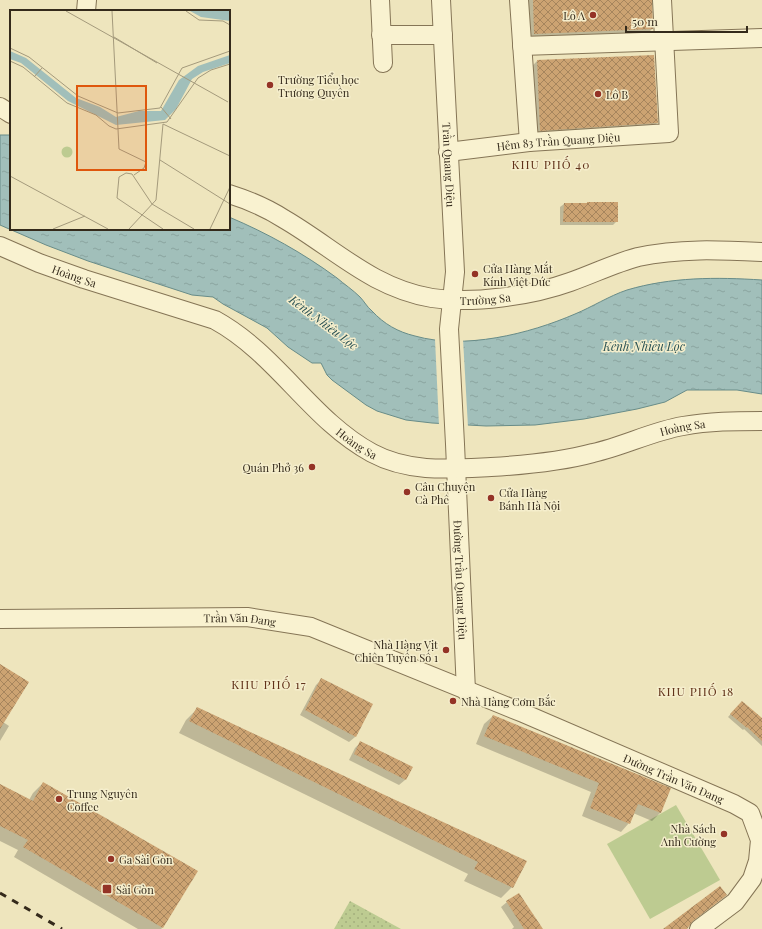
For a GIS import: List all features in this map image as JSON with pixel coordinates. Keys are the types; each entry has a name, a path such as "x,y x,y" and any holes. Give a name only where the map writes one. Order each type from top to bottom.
{"street":[{"path":"86,10 87,0"},
{"path":"380,0 383,63"},
{"name":"Trần Quang Diệu","path":"441,0 455,272 449,329 456,468"},
{"path":"519,0 529,142"},
{"path":"662,0 664,41"},
{"path":"381,36 443,35"},
{"path":"522,46 762,38"},
{"name":"Hẻm 83 Trần Quang Diệu","path":"448,152 529,142 669,133 664,41"},
{"path":"0,107 10,113"},
{"name":"Trường Sa","path":"230,194 258,205 284,218 365,274 388,285 432,298 452,299 498,297 545,290 637,258 666,252 696,250 762,252"},
{"name":"Hoàng Sa","path":"0,246 39,263 84,279 215,320 231,329 254,347 313,406 355,443 389,460 410,466 433,469 519,465 585,455 681,426 705,422 733,420 762,421"},
{"name":"Đường Trần Quang Diệu","path":"456,468 466,691"},
{"name":"Trần Văn Ðang","path":"0,619 246,618 311,627 466,691"},
{"name":"Đường Trần Văn Đang","path":"466,691 608,749 734,804 750,813 760,840 758,861 752,879 735,902 699,929"}],"green space":[{"path":"676,805 720,880 650,919 607,844"},
{"path":"350,901 401,929 334,929"}],"water":[{"name":"Kênh Nhiêu Lộc","path":"0,135 10,135 10,229 0,225"},
{"name":"Kênh Nhiêu Lộc","path":"230,217 284,244 311,260 337,278 360,297 381,320 397,330 434,340 454,341 496,338 537,328 581,311 614,295 644,286 677,280 711,278 762,280 762,394 737,390 687,390 665,402 637,409 584,419 535,425 486,426 406,420 377,411 366,405 332,380 327,375 321,363 312,363 288,347 267,328 213,297 192,295 88,261 12,230 230,230"}],"pier":[{"path":"435,339 463,339 468,427 439,426"}],"building":[{"name":"Lô A","path":"533,0 652,0 653,29 534,34"},
{"name":"Lô B","path":"654,55 658,123 540,131 537,60"},
{"path":"618,202 618,222 563,222 564,203"},
{"path":"0,664 29,682 0,729"},
{"path":"321,678 373,704 356,737 305,710"},
{"path":"742,701 762,718 762,741 730,714"},
{"path":"197,707 527,861 513,888 474,869 478,862 189,721"},
{"path":"493,715 671,788 661,813 638,804 630,824 590,808 599,783 484,736"},
{"path":"360,741 413,767 406,780 354,754"},
{"name":"Ga Sài Gòn","path":"43,782 198,871 163,928 23,847 28,840 0,826 0,784 33,801"},
{"path":"720,886 727,895 693,921 687,929 663,929"},
{"path":"519,893 543,929 524,929 506,901"}],"railway":[{"path":"0,893 62,929"}],"place":[{"name":"Lô A","path":"593,15"},
{"name":"Trường Tiểu học Trương Quyền","path":"270,85"},
{"name":"Lô B","path":"598,94"},
{"name":"Cửa Hàng Mắt Kính Việt Đức","path":"475,274"},
{"name":"Quán Phở 36","path":"312,467"},
{"name":"Câu Chuyện Cà Phê","path":"407,492"},
{"name":"Cửa Hàng Bánh Hà Nội","path":"491,498"},
{"name":"Nhà Hàng Vịt Chiên Tuyến Số 1","path":"446,650"},
{"name":"Nhà Hàng Cơm Bắc","path":"453,701"},
{"name":"Trung Nguyên Coffee","path":"59,799"},
{"name":"Nhà Sách Anh Cường","path":"724,834"},
{"name":"Ga Sài Gòn","path":"111,859"},
{"name":"Sài Gòn","path":"107,889"}],"district":[{"name":"KHU PHỐ 40","path":"551,164"},
{"name":"KHU PHỐ 17","path":"269,684"},
{"name":"KHU PHỐ 18","path":"696,691"}]}
